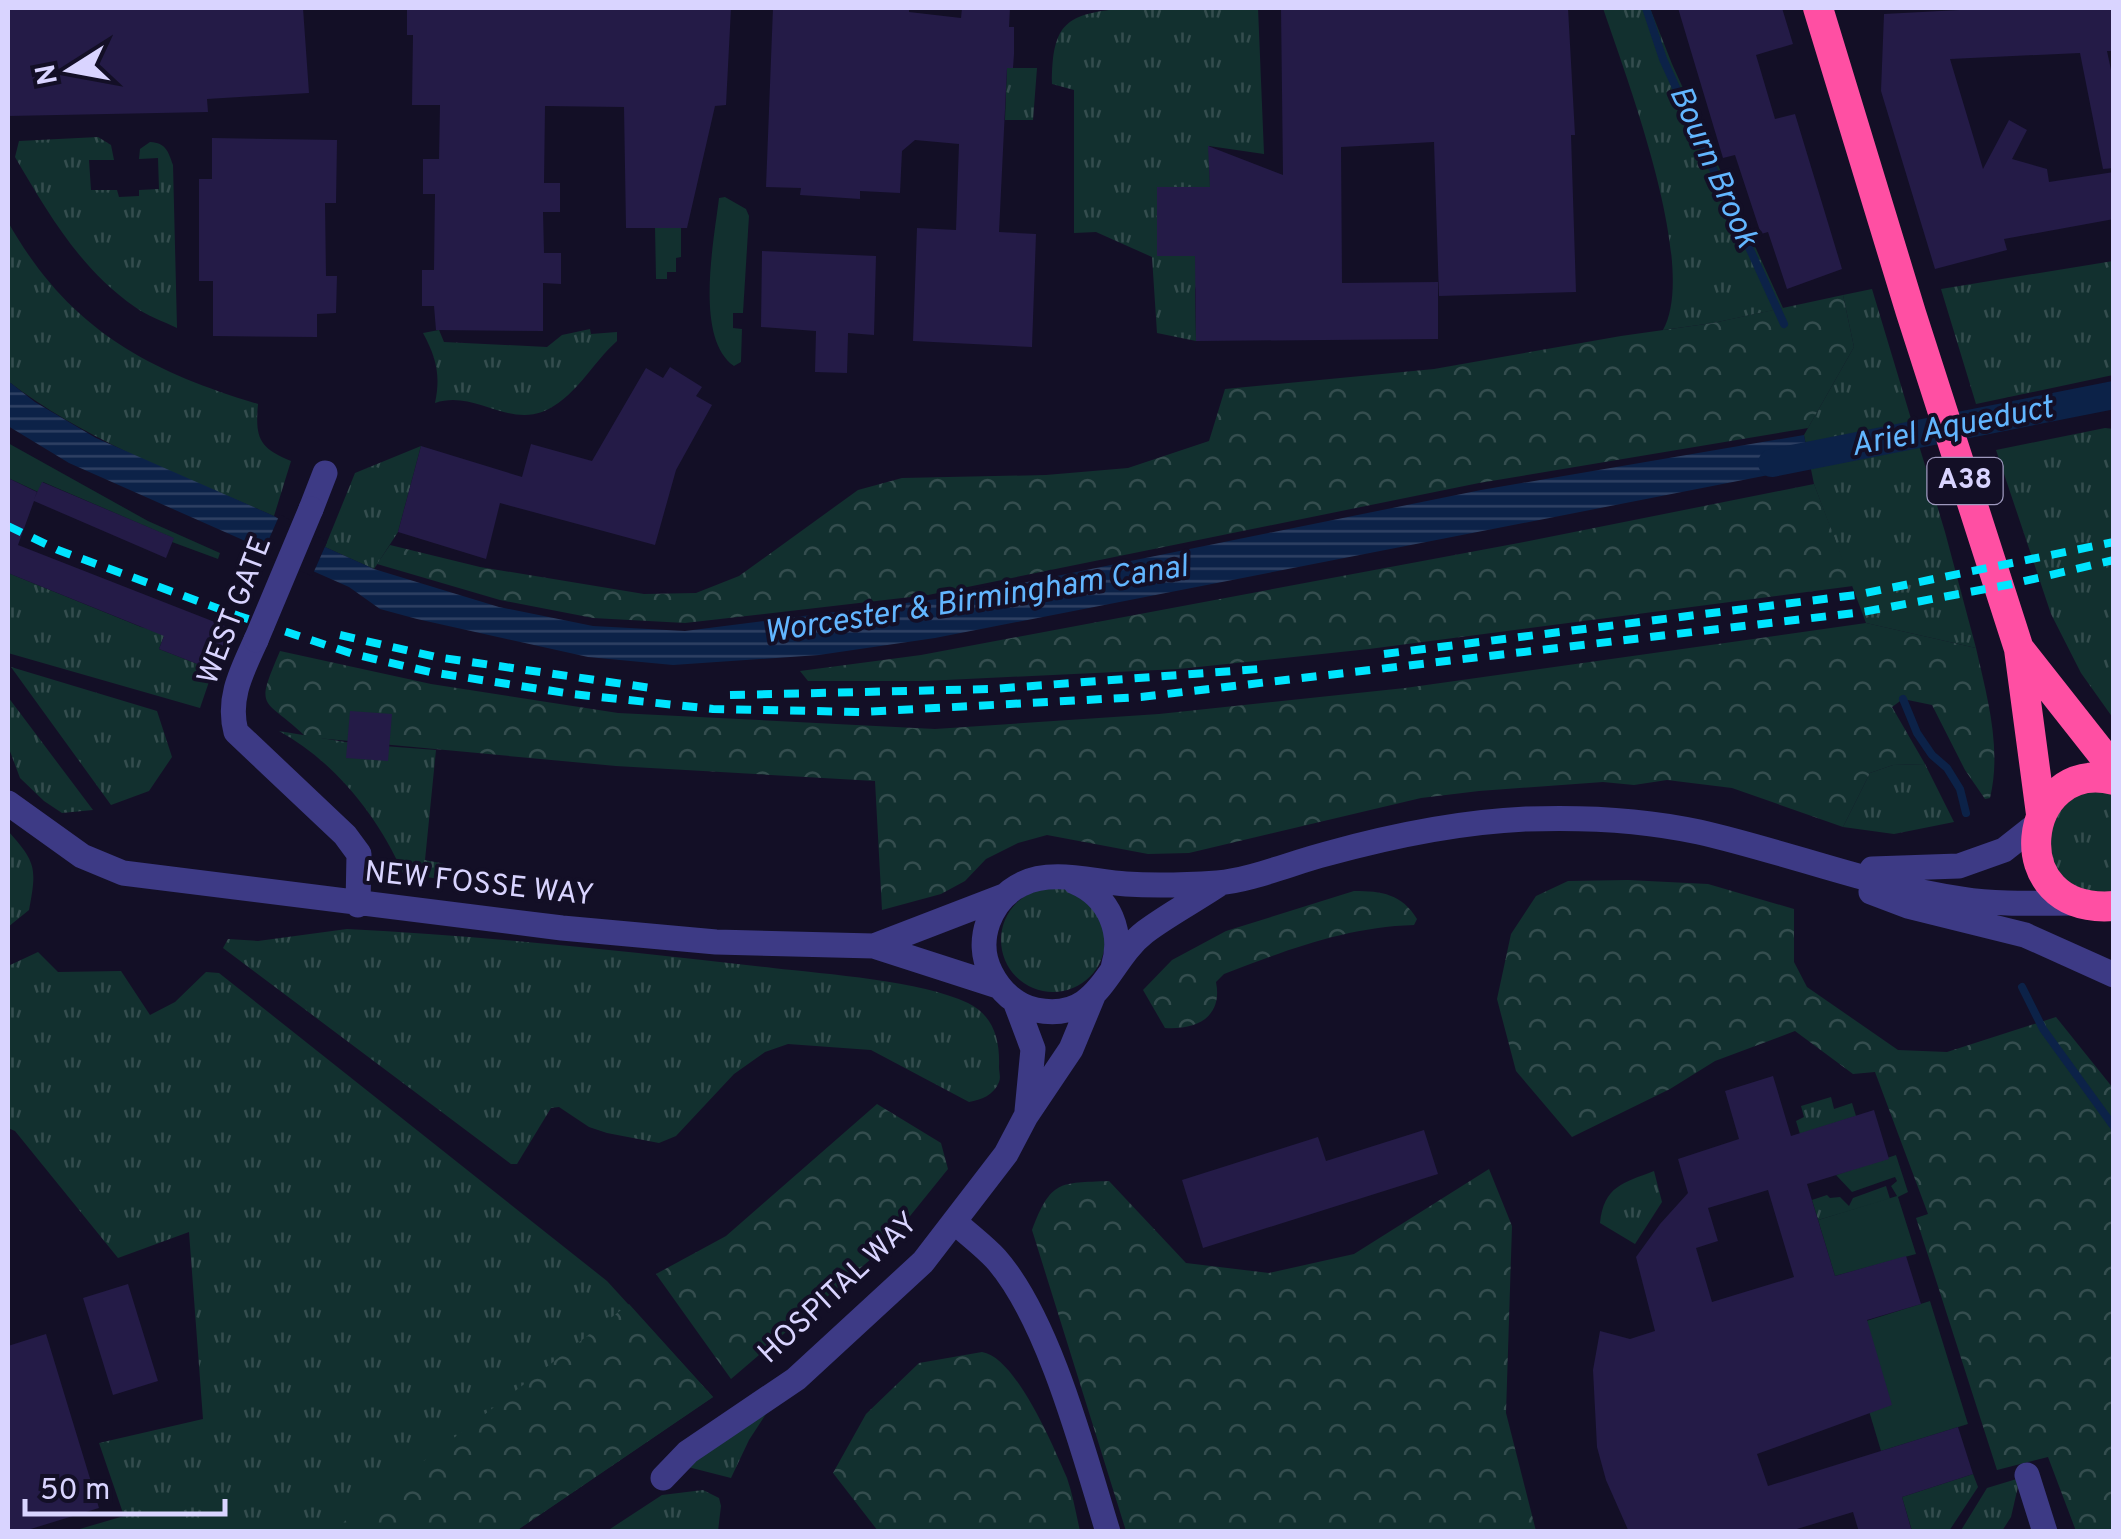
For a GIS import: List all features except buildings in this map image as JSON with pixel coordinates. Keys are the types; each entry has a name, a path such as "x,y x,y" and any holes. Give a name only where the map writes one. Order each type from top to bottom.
{"highway":[{"name":"A38","path":"1818,8 2020,649 2039,819 2034,840 2037,860 2045,879 2058,893 2099,910"},
{"name":"A38","path":"2020,649 2114,770"},
{"path":"2039,819 2065,788 2084,780 2114,780"}],"street":[{"name":"WEST GATE","path":"325,473 233,695 231,714 236,732 345,835 359,854 358,905"},
{"name":"NEW FOSSE WAY","path":"8,803 82,856 122,873 358,905 716,942 874,946 1006,994 1028,1008 1056,1012 1094,996 1142,934 1220,883"},
{"name":"NEW FOSSE WAY","path":"874,946 1004,896 1034,880 1131,885 1220,883 1404,835 1526,819 1634,822 1698,832 1837,871 1962,900 2099,910"},
{"name":"NEW FOSSE WAY","path":"1837,871 1960,866 2004,850 2039,819"},
{"name":"NEW FOSSE WAY","path":"1837,871 1860,888 1908,906 2025,936 2114,975"},
{"path":"1069,880 1100,898 1113,919 1118,942 1113,968"},
{"path":"1004,896 992,910 984,939 986,962 1006,994"},
{"name":"HOSPITAL WAY","path":"1006,994 1033,1049 1026,1116"},
{"name":"HOSPITAL WAY","path":"663,1478 688,1452 796,1379 922,1262 1006,1154 1070,1050 1094,996"},
{"path":"956,1223 997,1260 1021,1297 1064,1395 1108,1532"},
{"path":"2027,1475 2046,1532"}],"green space":[{"path":"1126,8 1258,8 1264,154 1209,146 1210,187 1157,188 1158,256 1208,255 1195,289 1196,341 1157,333 1152,257 1096,232 1074,233 1074,90 1052,84 1055,46 1067,25 1077,18"},
{"path":"1603,8 1650,8 1783,308 1663,330 1672,301 1666,218 1642,123"},
{"path":"1007,68 1037,68 1033,120 1005,120"},
{"path":"98,137 111,145 114,160 89,160 91,190 117,190 119,197 159,189 158,158 139,159 140,149 155,143 170,156 177,328 140,310 98,275 53,219 15,157 19,141"},
{"path":"725,197 746,209 749,216 743,313 733,313 733,328 742,329 741,362 734,366 722,353 710,312 719,198"},
{"path":"8,222 56,290 113,340 180,376 258,404 261,440 291,461 274,516 103,440 8,381"},
{"path":"655,228 681,228 681,257 676,258 676,272 667,272 667,279 656,279"},
{"path":"2113,261 2113,375 1976,404 1941,289"},
{"path":"1872,289 1976,648 1866,623 1814,484 1804,435 1854,347 1843,295"},
{"path":"1843,295 1854,347 1808,428 1479,483 928,595 685,623 593,618 500,600 377,564 390,545 480,567 644,594 696,593 739,576 858,490 902,478 1046,475 1128,468 1209,441 1225,389 1434,369 1713,323"},
{"path":"590,329 591,334 617,332 617,341 564,399 542,412 515,414 463,401 435,403 436,367 423,333 439,330 444,342 547,347 562,335"},
{"path":"2114,429 2113,718 2081,673 2051,614 1996,450"},
{"path":"8,443 148,521 220,553 218,559 43,482 38,492 8,478"},
{"path":"421,446 398,532 374,569 325,547 355,473"},
{"path":"1814,484 1853,586 1369,649 1179,669 925,681 808,681 800,671 921,655"},
{"path":"8,573 165,633 159,649 213,670 200,708 8,653"},
{"path":"1866,623 1976,648 1994,741 1990,798 1985,799 1965,770 1932,705 1903,699 1892,707 1925,764 1893,765 1870,773 1843,827 1732,788 1667,780 1634,785 1603,782 1479,791 1421,798 1189,853 1148,854 1047,835 1018,843 986,859 965,881 941,894 882,910 875,781 616,766 306,737 272,708 265,694 280,651 431,684 618,713 935,729 1159,714 1405,688"},
{"path":"11,667 157,711 172,757 149,791 111,805"},
{"path":"8,697 93,810 62,813 20,778 8,746"},
{"path":"279,731 357,744 436,750 425,860 445,864 445,880 403,873 381,831 352,792 318,758"},
{"path":"1925,764 1954,822 1894,834 1843,827 1870,773 1893,765"},
{"path":"2081,791 2113,791 2113,895 2070,888 2047,856 2052,817"},
{"path":"8,831 29,859 33,884 29,910 8,927"},
{"path":"1568,881 1708,884 1794,909 1794,962 1807,987 1898,1050 1947,1052 2056,1017 2113,1088 2113,1531 2076,1531 2048,1457 1997,1470 1916,1218 1928,1214 1875,1072 1853,1074 1795,1031 1715,1061 1670,1089 1572,1137 1516,1071 1497,999 1511,934 1536,896"},
{"path":"1053,888 1073,892 1090,903 1101,920 1105,940 1101,960 1090,977 1073,988 1053,992 1033,988 1016,977 1005,960 1001,940 1005,920 1016,903 1033,892"},
{"path":"1354,891 1382,893 1398,899 1417,919 1414,925 1341,935 1224,974 1216,982 1215,1004 1205,1019 1187,1027 1165,1028 1143,990 1172,960 1226,931"},
{"path":"347,929 613,950 846,976 926,989 968,1003 984,1015 996,1038 1000,1080 990,1094 969,1102 871,1050 788,1044 765,1052 734,1074 676,1136 659,1143 607,1133 589,1127 559,1107 551,1108 517,1164 511,1164 223,948 228,939 258,941"},
{"path":"38,952 58,972 121,971 150,1015 175,1002 206,972 219,973 607,1281 713,1397 516,1531 73,1531 124,1516 99,1443 203,1419 189,1232 118,1258 15,1131 8,1128 8,966"},
{"path":"1831,1097 1834,1109 1852,1103 1856,1116 1800,1134 1796,1121 1804,1117 1801,1106"},
{"path":"877,1104 941,1143 948,1169 885,1247 731,1379 656,1274 726,1236"},
{"path":"1896,1155 1908,1192 1898,1197 1916,1254 1835,1276 1818,1220 1897,1196 1891,1186 1897,1181 1895,1177 1852,1192 1836,1175"},
{"path":"1489,1169 1512,1226 1506,1413 1536,1531 1126,1531 1032,1230 1052,1193 1068,1184 1109,1181 1186,1263 1269,1273 1354,1254"},
{"path":"1654,1171 1662,1202 1635,1244 1600,1223 1602,1211 1617,1188"},
{"path":"1886,1186 1890,1199 1818,1220 1812,1200 1827,1195 1840,1197 1849,1206 1853,1198"},
{"path":"1930,1301 1968,1424 1881,1451 1844,1328"},
{"path":"629,1304 713,1397 516,1531 332,1531"},
{"path":"982,1352 1008,1370 1032,1406 1067,1478 1080,1531 878,1531 833,1473 866,1414 919,1363"},
{"path":"777,1397 749,1440 731,1478 688,1467"},
{"path":"1973,1474 1978,1487 1949,1531 1912,1531 1902,1497"},
{"path":"2020,1478 2011,1517 2002,1531 1960,1532 1987,1488"},
{"path":"703,1490 719,1498 718,1531 607,1531 662,1495"}],"water":[{"name":"Worcester & Birmingham Canal","path":"8,381 96,438 274,516 325,547 374,569 499,607 593,626 685,631 953,597 1481,490 1804,435 1810,467 935,638 819,655 673,665 588,657 380,609 349,587 69,463 8,426"}],"pier":[{"path":"280,514 327,542 312,576 262,555"}],"waterway":[{"name":"Bourn Brook","path":"1646,8 1663,59 1784,324"},
{"name":"Ariel Aqueduct","path":"1772,463 2114,395"},
{"name":"Bourn Brook","path":"1903,699 1917,733 1960,789 1966,813"},
{"name":"Bourn Brook","path":"2022,987 2043,1029 2114,1127"}],"railway":[{"path":"8,526 58,550 239,616 353,654 430,672 572,694 713,709 861,712 1141,697 1863,612 2114,560"},
{"path":"1384,654 1856,595 2114,542"},
{"path":"340,635 436,657 651,688"},
{"path":"730,695 992,689 1259,669"}]}
